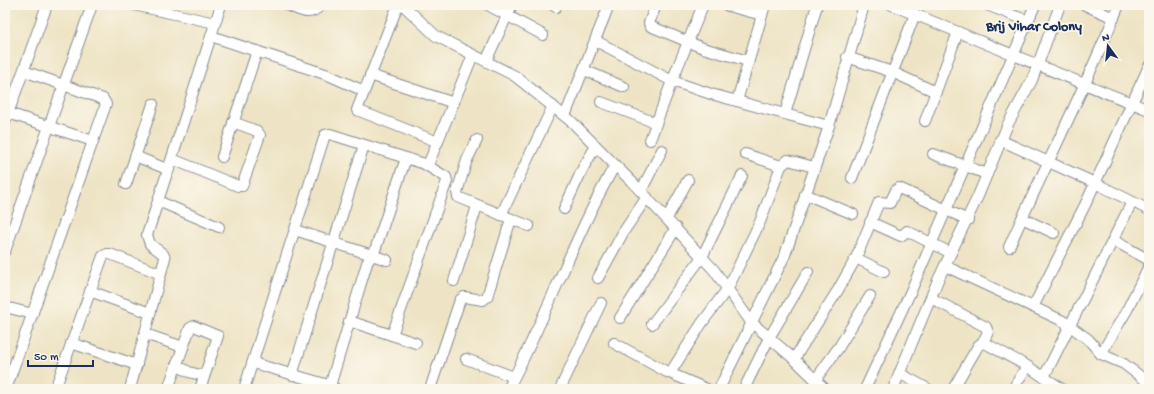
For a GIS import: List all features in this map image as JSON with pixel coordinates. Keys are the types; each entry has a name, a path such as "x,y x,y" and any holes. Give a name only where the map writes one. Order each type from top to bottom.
{"street":[{"path":"5,251 92,5"},
{"path":"134,5 158,8 215,23"},
{"path":"130,389 165,258 163,254 150,244 148,235 221,5"},
{"path":"287,5 309,13 316,10 321,5"},
{"path":"398,5 357,108 358,111 438,142"},
{"path":"402,5 436,36 514,76 565,116 667,218 728,288 751,322 794,359 825,389"},
{"path":"488,5 543,35"},
{"path":"486,61 512,5"},
{"path":"565,116 609,5"},
{"path":"656,5 649,25 703,48 748,61"},
{"path":"650,140 672,80 703,5"},
{"path":"785,114 817,5"},
{"path":"719,389 785,255 829,126 864,5"},
{"path":"892,5 1012,56 1084,83 1149,110"},
{"path":"987,5 1028,20"},
{"path":"872,389 865,389 910,294 964,165 1034,5"},
{"path":"893,389 945,266 968,220 1000,140 1011,116 1032,80 1060,5"},
{"path":"1085,5 1114,18"},
{"path":"1009,247 1047,162 1069,119 1119,5"},
{"path":"45,6 24,70 6,117 48,126 93,141"},
{"path":"728,6 763,10 737,101"},
{"path":"852,178 915,14"},
{"path":"925,121 958,32"},
{"path":"211,36 328,75 364,91"},
{"path":"596,41 672,80 737,101 829,126"},
{"path":"222,157 256,51"},
{"path":"426,165 430,163 473,55"},
{"path":"848,57 892,72 936,92"},
{"path":"1033,307 1068,241 1133,104 1149,66"},
{"path":"6,389 106,104 106,101 24,70"},
{"path":"584,70 624,86"},
{"path":"370,75 454,103"},
{"path":"601,102 656,123"},
{"path":"126,184 153,104"},
{"path":"501,216 553,106"},
{"path":"172,159 238,186 242,186 260,135 257,131 233,122"},
{"path":"244,389 325,135 330,134 406,158 426,165 446,177 447,181 392,336"},
{"path":"477,140 467,160 457,195 459,199 529,226"},
{"path":"1000,140 1095,183 1149,210"},
{"path":"292,375 364,145"},
{"path":"564,209 583,168 596,146"},
{"path":"598,278 644,194 662,150"},
{"path":"745,154 781,166"},
{"path":"933,154 987,174"},
{"path":"135,156 168,170"},
{"path":"253,363 333,387 349,321 367,263 375,250 406,158"},
{"path":"670,373 702,323 728,288 760,222 781,166 788,160 814,167"},
{"path":"508,389 542,321 596,200 615,165"},
{"path":"652,324 702,257 742,176"},
{"path":"667,218 688,180"},
{"path":"794,359 830,304 856,258 878,203 890,204 897,188 968,220"},
{"path":"805,194 853,214"},
{"path":"158,201 220,226"},
{"path":"1044,377 1071,328 1132,202"},
{"path":"454,281 478,206"},
{"path":"1022,218 1054,233"},
{"path":"430,389 460,300 464,297 483,300 487,297 511,219"},
{"path":"870,222 900,235 907,231 951,253"},
{"path":"620,318 676,228"},
{"path":"295,230 387,260"},
{"path":"1113,240 1149,260"},
{"path":"55,389 104,254 110,254 161,274"},
{"path":"856,258 884,272"},
{"path":"945,266 1063,321 1088,339 1101,354 1124,364 1149,383"},
{"path":"1101,354 1127,310 1149,266"},
{"path":"745,387 769,338 808,272"},
{"path":"90,291 150,314"},
{"path":"816,379 839,347 870,296"},
{"path":"931,298 986,328 988,332 953,389"},
{"path":"560,389 601,303"},
{"path":"5,307 32,314"},
{"path":"349,321 416,343"},
{"path":"168,389 192,326 217,334 218,337 200,389"},
{"path":"145,334 183,347"},
{"path":"983,342 1027,366 1062,389"},
{"path":"71,343 137,365"},
{"path":"614,343 670,373 707,389"},
{"path":"466,359 514,377"},
{"path":"176,365 193,374 204,376"},
{"path":"1013,389 1027,366"},
{"path":"899,373 928,389"}],"district":[{"name":"Brij Vihar Colony","path":"1034,25"}]}
